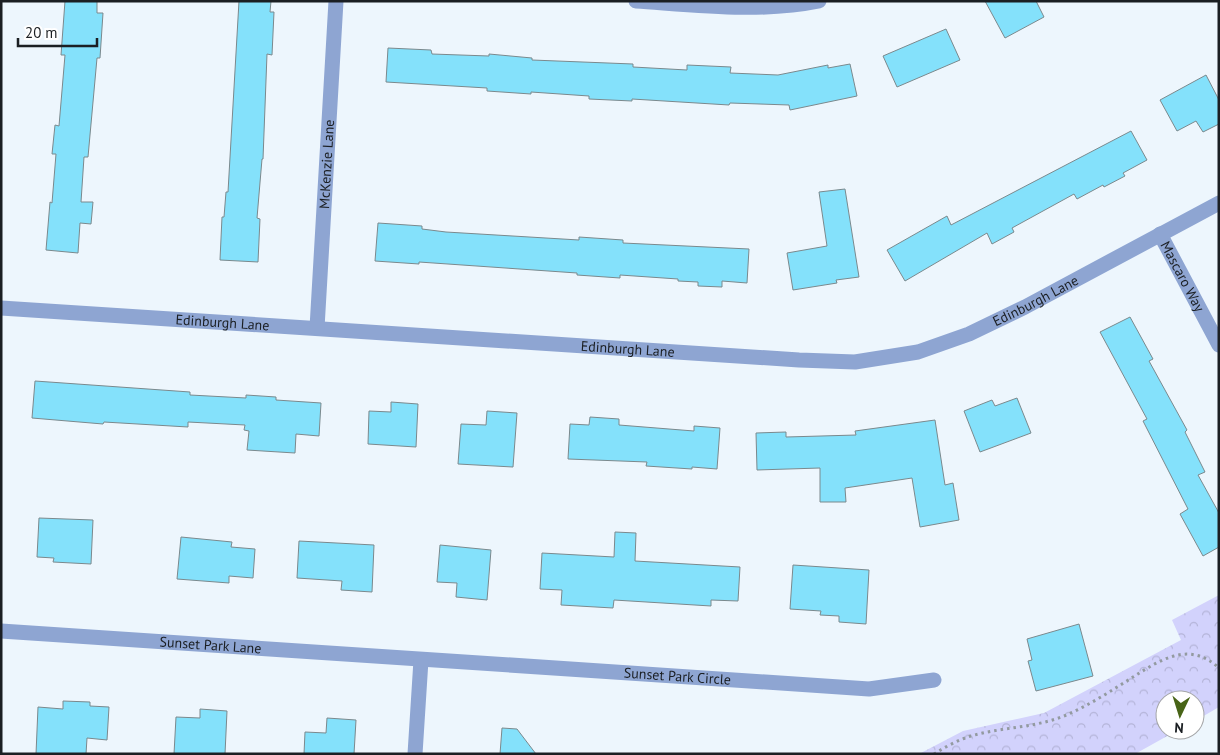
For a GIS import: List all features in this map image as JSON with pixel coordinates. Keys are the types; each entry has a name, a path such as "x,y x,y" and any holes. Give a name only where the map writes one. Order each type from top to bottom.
{"street":[{"name":"McKenzie Lane","path":"317,328 336,1"},
{"path":"636,1 728,8 803,5 820,1"},
{"name":"Edinburgh Lane","path":"1,308 799,360 855,362 918,352 969,334 1025,307 1219,203"},
{"name":"Mascaro Way","path":"1160,234 1219,345"},
{"name":"Sunset Park Lane","path":"1,631 421,660"},
{"path":"415,754 421,660"},
{"name":"Sunset Park Circle","path":"421,660 869,689 934,680"}],"path":[{"path":"934,754 972,736 1037,724 1061,717 1082,708 1158,662 1174,656 1188,654 1199,656 1211,661 1219,668"}],"green space":[{"path":"1219,595 1219,707 1205,715 1205,690 1155,690 1155,740 1160,740 1135,754 919,754 963,731 1044,713 1181,640 1172,620"}],"building":[{"path":"65,1 97,1 97,13 103,13 100,58 97,58 88,157 84,157 81,202 93,202 91,224 80,223 78,253 46,250 56,154 52,154 55,125 59,126 65,55 61,55"},
{"path":"239,1 271,1 270,12 274,12 272,55 267,54 263,159 257,218 260,219 258,262 220,260 222,217 224,217 226,192 228,192"},
{"path":"985,1 1036,1 1044,17 1005,38"},
{"path":"946,29 960,60 897,87 883,56"},
{"path":"388,48 431,50 432,54 489,56 489,54 532,58 532,60 633,64 633,67 687,70 687,65 731,67 730,73 778,75 828,65 828,68 850,64 857,96 790,110 789,105 730,103 729,105 632,99 632,101 589,99 589,96 487,91 487,88 386,82"},
{"path":"1206,75 1219,100 1219,124 1203,132 1196,121 1177,131 1160,100"},
{"path":"1131,131 1147,160 1123,173 1125,176 1104,187 1103,185 1077,199 1074,194 1012,228 1014,232 992,244 987,233 905,281 887,250 947,216 951,225"},
{"path":"845,189 859,277 836,280 837,283 793,290 787,253 827,246 819,192"},
{"path":"378,223 422,226 422,229 446,232 579,240 579,237 623,240 623,243 749,249 747,283 722,281 722,287 698,286 698,282 678,281 678,279 620,275 620,278 577,275 577,273 419,262 419,264 375,261"},
{"path":"1130,317 1153,359 1149,361 1187,430 1185,432 1205,472 1198,475 1219,513 1219,547 1203,556 1180,514 1188,509 1143,421 1147,419 1100,332"},
{"path":"35,381 190,392 190,395 246,398 246,395 276,397 276,400 321,403 319,436 296,434 295,453 247,450 249,431 244,430 245,425 188,422 188,427 104,422 103,424 32,418"},
{"path":"1017,398 1031,433 980,452 964,411 992,400 995,406"},
{"path":"391,402 418,404 416,447 368,444 369,411 391,412"},
{"path":"487,411 517,413 513,467 458,464 461,424 486,425"},
{"path":"590,417 619,419 619,425 694,431 694,426 720,428 717,469 646,466 647,462 568,459 570,424 589,425"},
{"path":"935,420 945,485 953,483 959,520 920,527 912,478 845,488 846,502 820,502 820,468 757,470 756,433 786,432 786,437 856,435 855,431"},
{"path":"39,518 93,520 91,564 53,562 54,558 37,557"},
{"path":"615,532 636,533 635,561 740,567 738,601 711,600 711,606 614,600 613,608 561,605 562,590 540,589 542,553 614,557"},
{"path":"181,537 232,542 231,547 255,549 253,578 229,576 229,583 177,579"},
{"path":"299,541 374,545 372,592 341,590 342,581 297,578"},
{"path":"440,545 491,550 487,600 456,597 457,583 437,582"},
{"path":"793,565 869,570 866,624 839,622 839,616 820,615 821,611 790,609"},
{"path":"1079,624 1093,676 1036,691 1028,661 1032,660 1027,639"},
{"path":"63,701 90,702 90,706 109,707 107,740 87,738 86,754 36,754 38,707 63,709"},
{"path":"200,709 227,711 225,754 174,754 176,717 200,718"},
{"path":"327,718 356,720 354,754 304,754 305,732 326,733"},
{"path":"502,728 517,729 536,754 500,754"}]}
